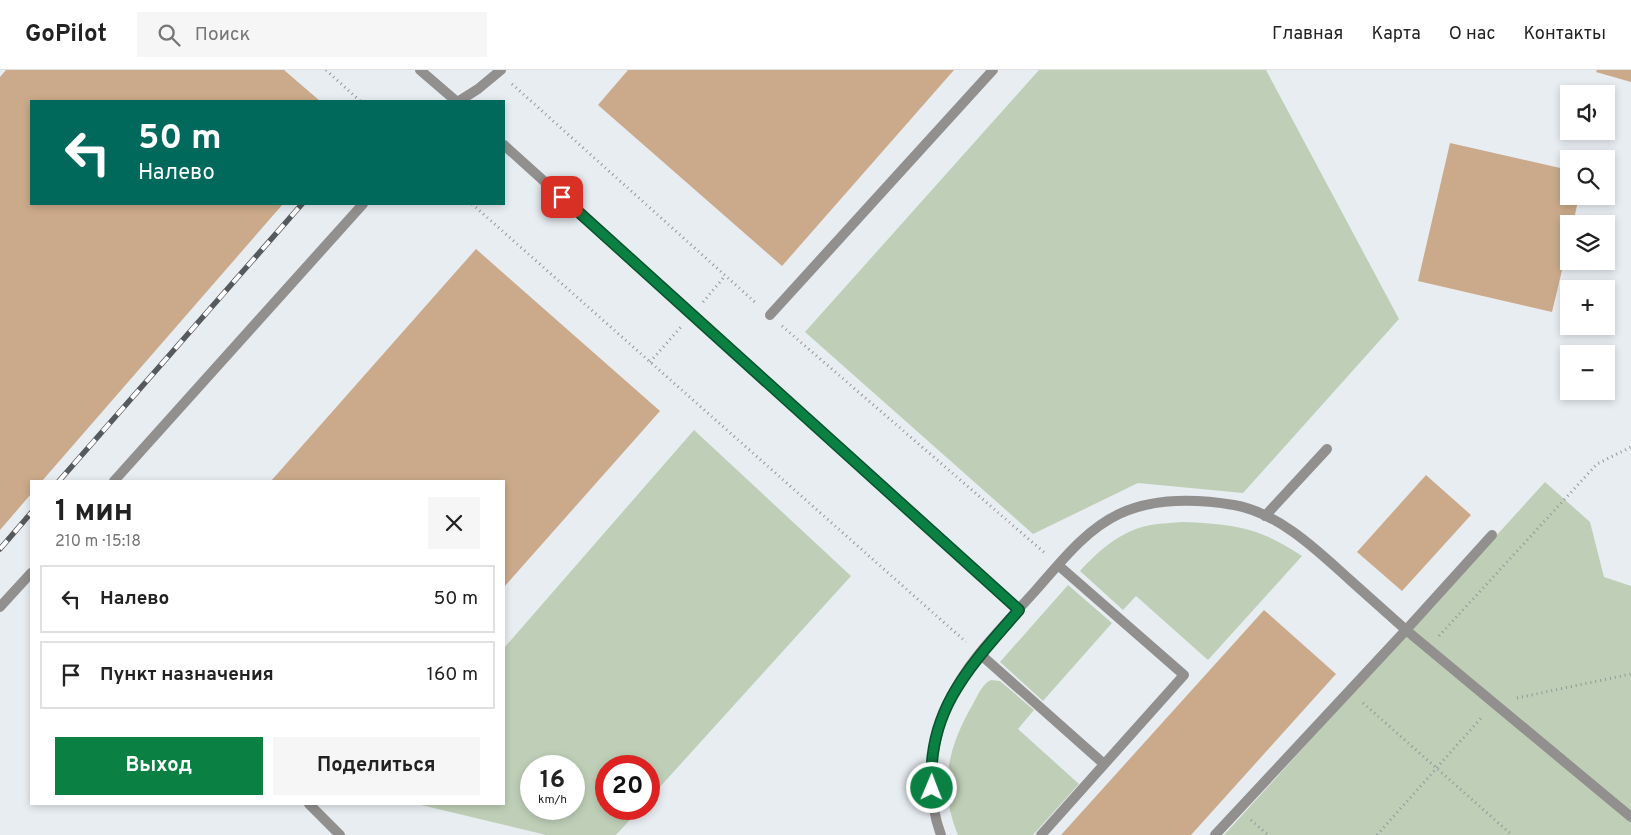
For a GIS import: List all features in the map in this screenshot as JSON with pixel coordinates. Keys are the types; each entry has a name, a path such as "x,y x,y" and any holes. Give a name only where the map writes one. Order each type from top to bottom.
{"lane":[{"path":"420,70 457,100"},
{"path":"460,100 478,89 501,70"},
{"path":"770,315 993,70"},
{"path":"505,145 1019,610"},
{"path":"115,480 362,205"},
{"path":"1265,516 1327,449"},
{"path":"941,835 933,803 931,773 936,737 948,703 962,678 980,654 1058,565 1090,533 1118,515 1143,506 1174,501 1235,506 1265,516 1299,536 1406,630 1631,817"},
{"path":"1215,835 1492,535"},
{"path":"1041,835 1184,675 1058,565"},
{"path":"0,607 30,574"},
{"path":"980,654 1104,764"},
{"path":"309,805 340,835"}],"path":[{"path":"326,70 359,100"},
{"path":"473,205 980,654"},
{"path":"1428,648 1597,464 1631,447"},
{"path":"1377,835 1494,703 1631,674"},
{"path":"1349,691 1512,835"}],"green space":[{"path":"1039,70 1266,70 1399,319 1243,493 1138,483 1033,534 805,332"},
{"path":"694,430 851,576 660,787 660,755 595,755 595,820 630,820 616,835 546,835 421,805 505,805 505,647"},
{"path":"1545,482 1590,522 1604,577 1631,586 1631,835 1224,835"},
{"path":"1183,522 1231,526 1259,533 1287,546 1302,556 1208,660 1136,596 1123,610 1080,571 1103,549 1130,531 1151,525"},
{"path":"1068,585 1112,623 1043,701 1000,662"},
{"path":"991,680 1000,681 1034,710 1018,729 1079,784 1033,835 958,835 952,817 947,784 952,752 964,720 985,684"}],"building":[{"path":"6,70 284,70 319,100 30,100 30,205 282,205 43,480 30,480 30,495 0,530 0,77"},
{"path":"628,70 954,70 782,266 598,105"},
{"path":"1597,70 1631,70 1631,82 1596,72"},
{"path":"1450,143 1560,168 1560,205 1577,205 1575,215 1560,215 1560,270 1562,270 1552,312 1418,281"},
{"path":"476,249 660,411 505,586 505,480 272,480"},
{"path":"1426,475 1471,515 1402,591 1357,552"},
{"path":"1264,610 1336,674 1191,835 1061,835"}],"railway":[{"path":"60,480 301,205"},
{"path":"0,549 30,514"}],"route":[{"path":"562,197 1019,610 980,654 962,678 948,703 936,737 931,773 932,788"}]}
